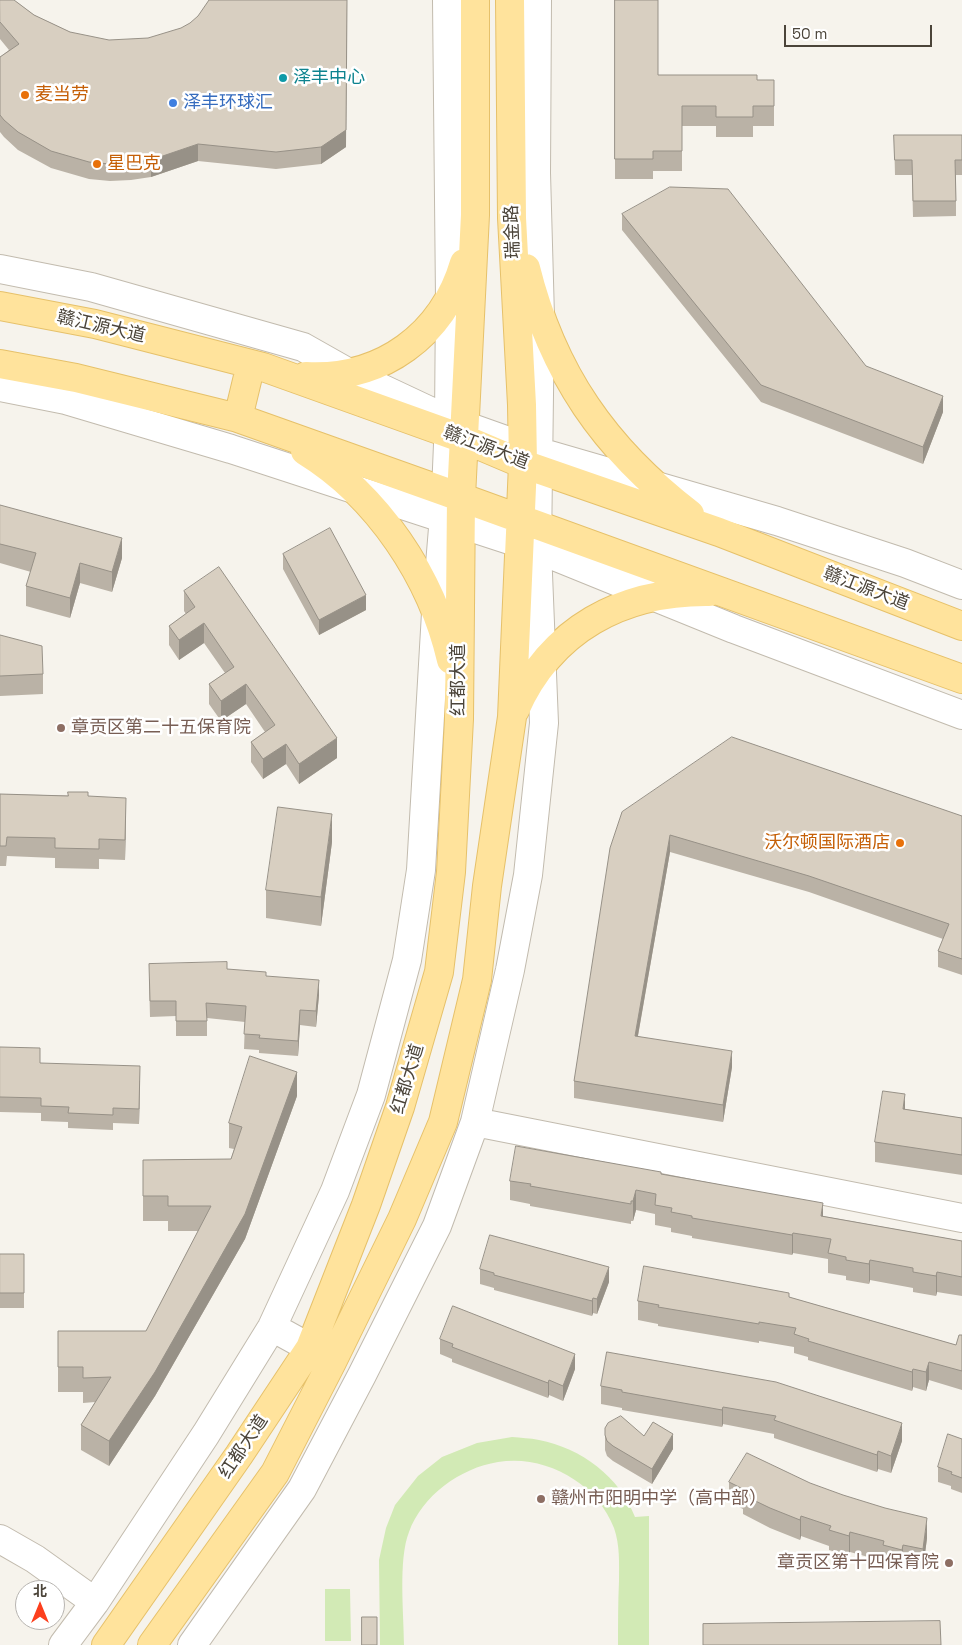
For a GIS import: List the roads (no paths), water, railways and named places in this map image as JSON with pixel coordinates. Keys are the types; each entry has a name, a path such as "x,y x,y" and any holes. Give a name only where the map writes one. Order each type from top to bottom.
{"main road":[{"name":"瑞金路","path":"457,429 475,215 475,0"},
{"name":"瑞金路","path":"510,0 512,218 531,458"},
{"path":"246,421 257,365 300,376 320,377 349,373 375,366 408,347 424,334 450,299 458,283 475,215"},
{"path":"512,218 540,318 574,390 593,418 615,445 656,486 690,514 718,532"},
{"name":"赣江源大道","path":"0,306 95,324 257,365 457,429 962,626"},
{"path":"0,364 76,378 246,421 454,494 528,534 735,596 962,679"},
{"path":"246,421 282,436 310,453 353,489 382,520 402,546 418,572 436,613 451,658 459,719"},
{"name":"红都大道","path":"152,1645 275,1473 321,1355 366,1205 400,1106 439,972 452,872 459,719 453,521 457,429"},
{"name":"红都大道","path":"106,1645 239,1455 321,1355 402,1219 443,1122 477,980 486,886 512,717 528,534 531,458"},
{"path":"512,717 521,697 541,666 560,646 596,618 618,608 656,596 688,592 712,592 735,596"}],"street":[{"path":"447,0 450,299 457,429"},
{"path":"537,0 536,173 540,318 531,458 656,486 777,521 905,563 962,585"},
{"path":"0,269 91,288 303,347 457,429"},
{"path":"0,387 66,400 231,448 453,521 528,534 656,596 734,629 962,715"},
{"path":"63,1645 95,1602 206,1434 272,1327 335,1191 371,1095 408,960 421,870 436,613 453,521"},
{"path":"192,1645 302,1489 437,1226 475,1122 510,970 528,875 544,723 541,666 528,534"},
{"path":"475,1122 962,1218"},
{"path":"272,1327 321,1355 362,1375"},
{"path":"0,1539 35,1559 95,1602"}],"place":[{"name":"泽丰中心","path":"283,78"},
{"name":"麦当劳","path":"25,95"},
{"name":"泽丰环球汇","path":"173,103"},
{"name":"星巴克","path":"97,164"},
{"name":"章贡区第二十五保育院","path":"61,728"},
{"name":"沃尔顿国际酒店","path":"900,843"},
{"name":"赣州市阳明中学（高中部）","path":"541,1499"},
{"name":"章贡区第十四保育院","path":"949,1563"}]}
